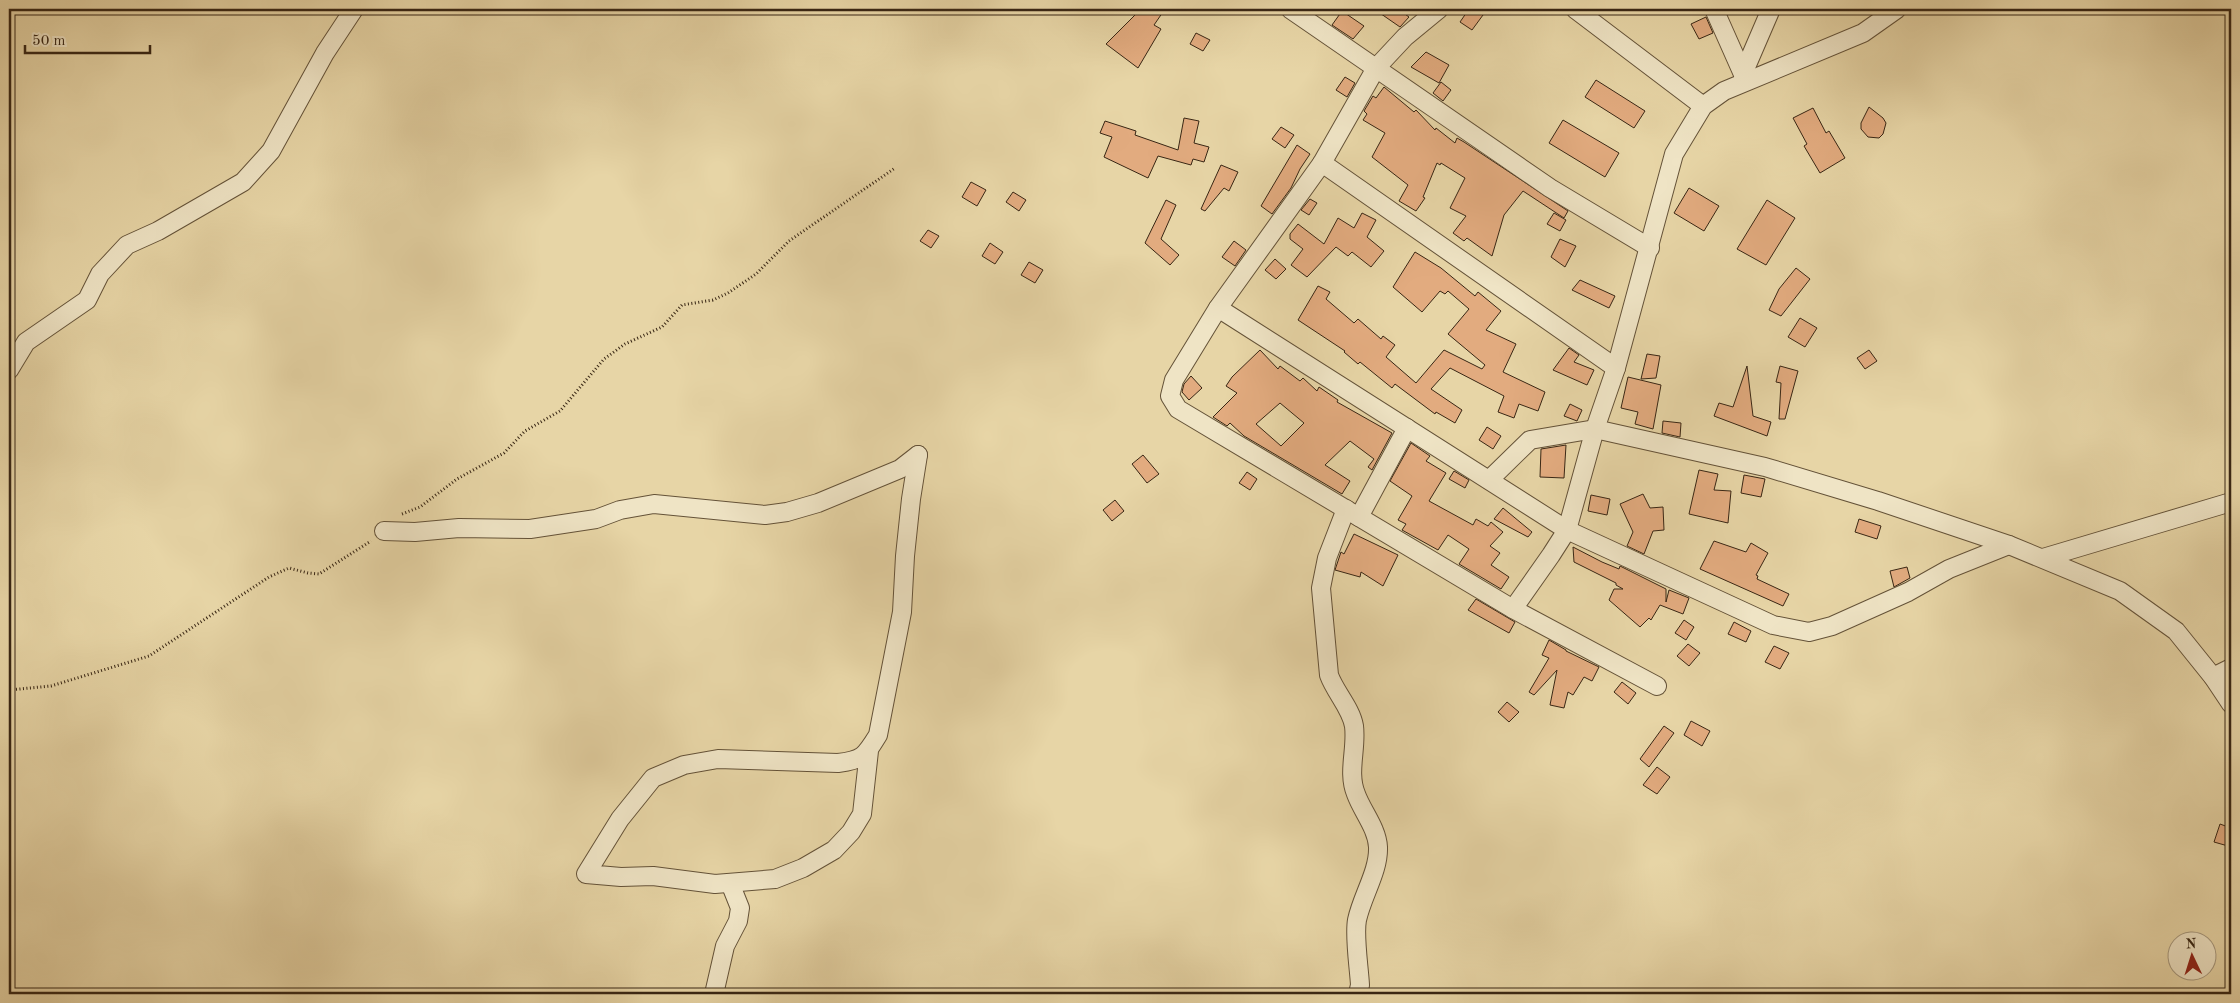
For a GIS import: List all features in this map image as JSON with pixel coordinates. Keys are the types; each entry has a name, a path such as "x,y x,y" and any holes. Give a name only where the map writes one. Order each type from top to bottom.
{"street":[{"path":"9,370 26,342 87,300 100,274 127,245 158,231 243,182 271,151 325,52 354,9"},
{"path":"1290,9 1550,188 1650,248"},
{"path":"1439,9 1405,37 1376,68 1322,163 1218,308 1174,380 1170,396 1178,409 1513,609 1657,686"},
{"path":"1575,9 1703,106"},
{"path":"1714,9 1745,78"},
{"path":"1745,78 1771,9"},
{"path":"1513,609 1552,555 1567,530 1595,429 1616,368 1674,154 1703,106 1745,78 1864,33 1897,9"},
{"path":"1322,163 1616,368"},
{"path":"1218,308 1567,530 1773,624 1808,632 1832,626 1908,592 1949,569 2010,545"},
{"path":"1358,994 1360,984 1356,922 1377,861 1378,845 1371,825 1355,794 1352,772 1354,724 1329,675 1322,588 1327,558 1407,428"},
{"path":"1489,480 1530,440 1595,429 1765,467 1878,501 2010,545 2120,591 2176,630 2214,677 2231,704"},
{"path":"384,531 415,532 459,528 530,529 596,519 620,510 654,504 765,515 787,512 818,503 900,469 918,455 907,537 902,612 878,736 869,751 856,761 838,763 718,760 684,765 653,778 620,819 586,874 621,877 653,876 715,884 774,879 803,868 834,850 851,832 862,814 869,751"},
{"path":"2043,558 2231,502"},
{"path":"2214,677 2231,668"},
{"path":"714,994 725,946 738,920 740,908 730,883"}],"path":[{"path":"9,690 51,686 149,656 269,577 289,568 308,574 319,574 357,551 384,531 400,514 420,507 457,479 504,453 525,431 560,411 604,359 624,344 662,327 682,304 713,300 728,293 756,274 789,241 895,168"}],"building":[{"path":"1141,9 1165,9 1154,25 1161,29 1138,68 1106,44"},
{"path":"1374,9 1398,9 1409,17 1400,27"},
{"path":"1469,9 1474,9 1483,15 1472,30 1460,22"},
{"path":"1342,11 1364,26 1353,39 1332,25"},
{"path":"1706,17 1713,33 1699,39 1691,24"},
{"path":"1196,33 1210,40 1203,51 1190,44"},
{"path":"1426,52 1449,65 1439,83 1411,67"},
{"path":"1345,77 1355,83 1347,97 1336,90"},
{"path":"1596,80 1645,111 1634,128 1585,97"},
{"path":"1441,82 1451,90 1443,101 1433,93"},
{"path":"1384,87 1414,112 1416,110 1435,130 1436,128 1455,143 1457,138 1464,142 1568,211 1564,218 1523,191 1504,215 1492,256 1467,238 1464,241 1453,233 1466,216 1450,208 1465,178 1441,163 1440,165 1437,163 1423,197 1425,198 1416,211 1399,201 1408,185 1372,157 1385,133 1363,120 1367,114 1364,111 1373,96 1376,98"},
{"path":"1869,107 1883,118 1886,123 1883,134 1879,138 1868,137 1861,129 1861,123"},
{"path":"1813,108 1826,133 1829,131 1845,158 1820,173 1804,146 1807,144 1793,118"},
{"path":"1184,118 1199,121 1194,143 1209,147 1204,162 1193,159 1191,165 1158,156 1148,178 1104,157 1112,137 1100,133 1105,121 1136,131 1135,135 1178,150"},
{"path":"1563,120 1619,153 1605,177 1549,143"},
{"path":"1281,127 1294,135 1285,148 1272,139"},
{"path":"1297,145 1310,154 1291,188 1272,214 1261,206"},
{"path":"1221,165 1238,172 1229,191 1224,188 1205,211 1201,209"},
{"path":"971,182 986,190 977,206 962,197"},
{"path":"1689,188 1719,206 1704,231 1674,213"},
{"path":"1013,192 1026,200 1019,211 1006,202"},
{"path":"1310,199 1317,203 1309,215 1301,210"},
{"path":"1166,200 1176,205 1161,239 1179,255 1170,265 1145,243"},
{"path":"1767,200 1795,218 1766,265 1737,249"},
{"path":"1362,213 1376,220 1367,237 1384,251 1371,267 1352,252 1348,256 1336,247 1307,277 1291,265 1303,249 1290,239 1290,234 1298,224 1324,244 1338,218 1354,228"},
{"path":"1554,213 1566,220 1560,231 1547,224"},
{"path":"928,230 939,236 931,248 920,241"},
{"path":"1560,239 1576,246 1565,267 1551,257"},
{"path":"1234,241 1246,250 1235,266 1222,257"},
{"path":"990,243 1003,252 995,264 982,256"},
{"path":"1415,252 1441,268 1475,296 1478,292 1501,311 1486,330 1516,344 1503,372 1545,392 1538,411 1519,404 1514,418 1498,412 1504,396 1450,368 1431,389 1462,410 1455,423 1436,412 1435,414 1395,384 1392,388 1360,362 1358,364 1345,351 1298,320 1318,286 1330,292 1326,299 1354,323 1358,319 1381,339 1383,336 1395,345 1386,357 1416,383 1444,350 1482,369 1485,365 1448,334 1469,309 1448,291 1445,294 1440,291 1422,312 1393,287"},
{"path":"1275,259 1286,269 1276,279 1265,270"},
{"path":"1029,262 1043,270 1035,283 1021,275"},
{"path":"1796,268 1810,279 1781,316 1769,310 1779,289"},
{"path":"1580,280 1615,296 1609,308 1572,290"},
{"path":"1800,318 1817,328 1805,347 1788,337"},
{"path":"1569,348 1579,355 1574,362 1594,370 1587,385 1553,370"},
{"path":"1260,350 1278,369 1280,366 1300,381 1303,378 1317,391 1319,387 1338,400 1337,402 1392,433 1372,470 1368,467 1374,459 1350,441 1325,465 1350,481 1342,494 1244,436 1230,423 1227,426 1213,417 1237,393 1226,386 1232,377","holes":["1280,403 1304,423 1281,446 1256,424"]},
{"path":"1869,350 1877,361 1865,369 1857,358"},
{"path":"1647,354 1660,356 1656,378 1641,379"},
{"path":"1747,366 1753,416 1771,422 1767,436 1714,416 1719,403 1733,407"},
{"path":"1780,366 1798,371 1785,419 1779,419 1781,383 1776,382"},
{"path":"1191,376 1202,388 1189,400 1182,392 1184,384"},
{"path":"1628,377 1661,385 1653,429 1635,424 1638,412 1621,408"},
{"path":"1570,404 1582,410 1577,421 1564,416"},
{"path":"1663,421 1681,423 1680,437 1662,433"},
{"path":"1487,427 1501,436 1493,449 1479,440"},
{"path":"1411,443 1430,456 1426,461 1446,473 1429,501 1473,525 1476,519 1488,526 1491,522 1503,532 1490,546 1500,553 1491,565 1509,577 1501,589 1459,564 1469,549 1448,535 1438,550 1402,530 1406,524 1398,520 1412,496 1390,481"},
{"path":"1566,445 1564,478 1540,477 1541,449"},
{"path":"1143,455 1159,474 1147,483 1132,464"},
{"path":"1699,470 1718,474 1714,490 1731,491 1728,523 1689,514"},
{"path":"1454,471 1469,480 1465,488 1449,479"},
{"path":"1247,472 1257,479 1250,490 1239,483"},
{"path":"1744,475 1765,479 1761,497 1741,493"},
{"path":"1643,494 1650,508 1663,507 1664,530 1653,531 1644,554 1627,546 1633,532 1620,504"},
{"path":"1591,495 1610,499 1607,515 1588,511"},
{"path":"1115,500 1124,511 1112,521 1103,510"},
{"path":"1503,508 1532,532 1528,537 1494,519"},
{"path":"1859,519 1881,526 1877,539 1855,532"},
{"path":"1354,534 1398,555 1383,586 1361,572 1360,577 1335,570 1341,552 1344,554"},
{"path":"1714,541 1746,552 1751,543 1768,553 1756,575 1758,576 1757,579 1789,594 1783,606 1700,569"},
{"path":"1573,547 1619,569 1620,566 1666,589 1666,602 1669,590 1689,598 1683,614 1660,605 1651,620 1649,618 1640,627 1609,600 1614,589 1623,589 1616,585 1616,583 1574,562"},
{"path":"1907,567 1910,578 1894,587 1890,571"},
{"path":"1476,599 1515,622 1509,633 1468,610"},
{"path":"1684,620 1694,627 1686,640 1675,633"},
{"path":"1734,622 1751,631 1746,642 1728,634"},
{"path":"1549,640 1566,651 1599,667 1592,681 1584,677 1573,695 1568,692 1564,708 1550,705 1557,670 1534,695 1529,692 1549,658 1542,655"},
{"path":"1688,644 1700,653 1689,666 1677,656"},
{"path":"1774,646 1789,653 1780,669 1765,662"},
{"path":"1622,682 1636,693 1628,704 1614,692"},
{"path":"1507,702 1519,712 1509,722 1498,712"},
{"path":"1691,721 1710,731 1702,746 1684,735"},
{"path":"1664,726 1674,733 1649,767 1640,759"},
{"path":"1657,767 1670,777 1657,794 1643,785"},
{"path":"2220,824 2231,828 2228,846 2214,842"}]}
